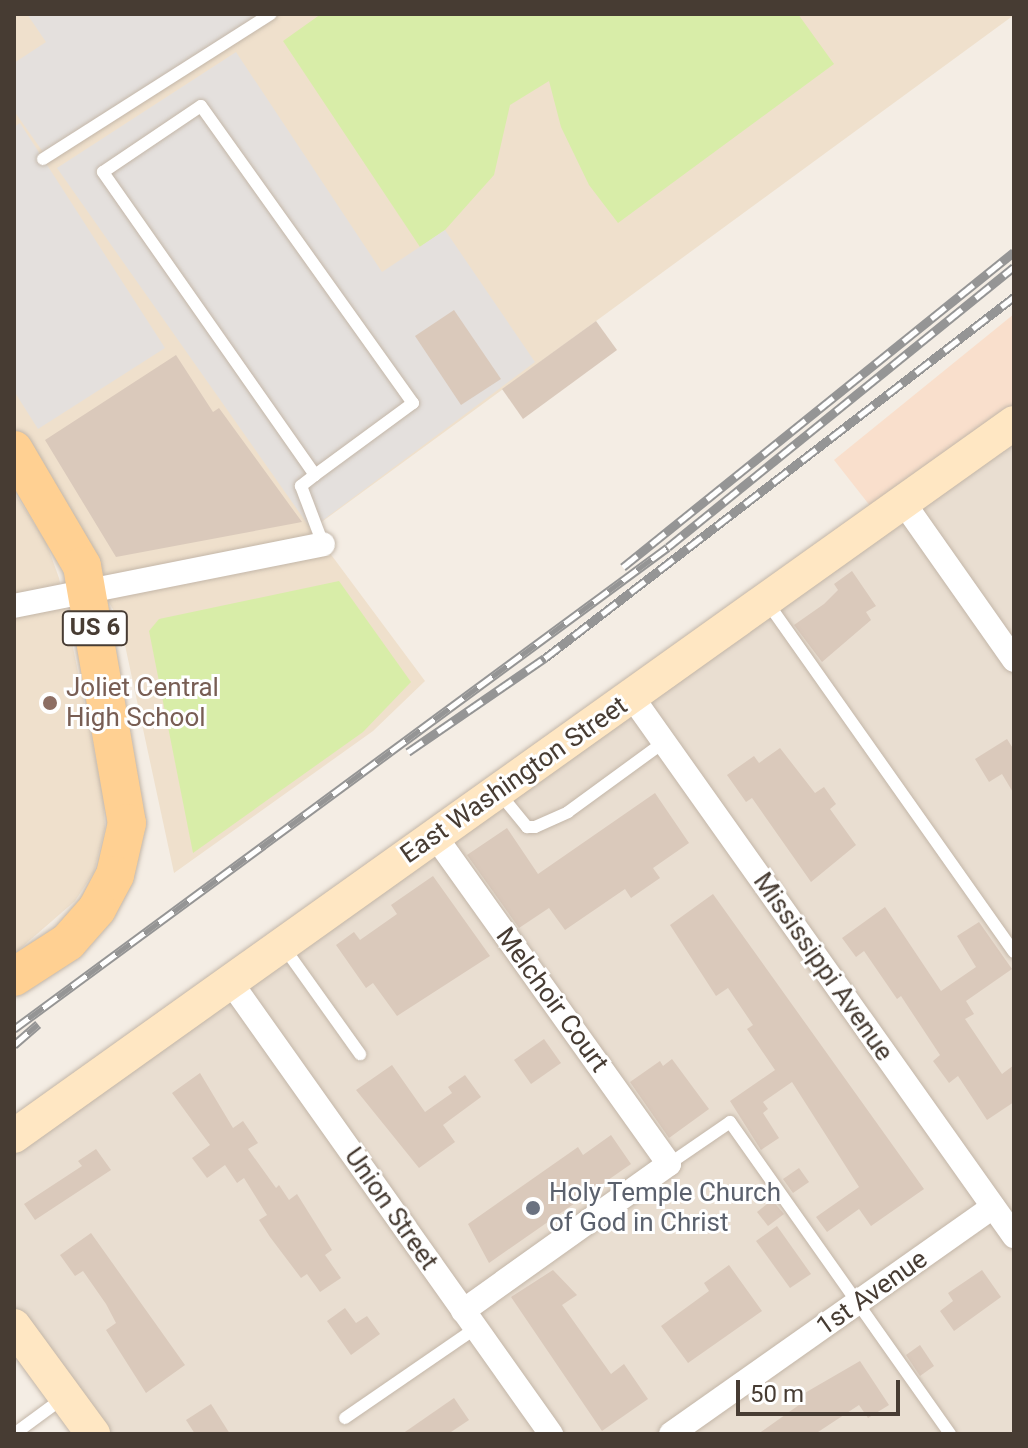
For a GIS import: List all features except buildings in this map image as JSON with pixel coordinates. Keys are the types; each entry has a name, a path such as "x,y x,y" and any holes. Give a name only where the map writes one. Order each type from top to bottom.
{"main road":[{"name":"US 6","path":"14,450 70,541 88,590 127,823 115,875 97,909 68,942 14,977"}],"street":[{"name":"East Washington Street","path":"14,1136 232,984 1014,423"},
{"path":"903,502 1014,660"},
{"path":"14,606 323,544"},
{"name":"Mississippi Avenue","path":"632,697 1014,1236"},
{"name":"Melchoir Court","path":"435,836 669,1164"},
{"name":"Union Street","path":"232,984 551,1434"},
{"path":"470,1319 669,1164"},
{"name":"1st Avenue","path":"671,1434 993,1207"},
{"path":"15,1330 93,1434"}],"lane":[{"path":"43,159 271,14"},
{"path":"315,475 103,172 201,106 413,403 301,486 323,544"},
{"path":"766,601 1014,952"},
{"path":"498,792 527,827 535,827 568,812 664,742"},
{"path":"283,946 360,1054"},
{"path":"669,1164 730,1122 950,1434"},
{"path":"345,1418 470,1319"},
{"path":"15,1434 65,1396"}],"shaded area":[{"path":"14,14 1014,15 312,529 425,681 373,731 174,873 120,622 14,432"},
{"path":"27,14 261,14 43,152 14,111 14,63 46,42"},
{"path":"236,52 382,272 445,230 535,362 311,529 57,168"},
{"path":"20,123 165,348 38,429 14,391 14,127"},
{"path":"1014,314 1014,419 878,516 834,460"},
{"path":"1014,419 1014,1434 94,1434 14,1326 14,1128"},
{"name":"Joliet Central High School","path":"14,492 46,542 59,578 103,796 105,828 94,872 75,901 14,954"}],"green space":[{"path":"321,14 798,14 834,64 618,223 589,185 561,127 549,81 510,105 494,175 445,230 420,247 283,41"},
{"path":"339,581 411,682 363,732 193,853 149,631 159,619"}],"railway":[{"path":"623,567 1014,252"},
{"path":"14,1029 668,547 1014,267"},
{"path":"408,752 545,658 1014,297"},
{"path":"14,1045 38,1024"}],"place":[{"name":"Joliet Central High School","path":"50,703"},
{"name":"Holy Temple Church of God in Christ","path":"533,1208"}]}
